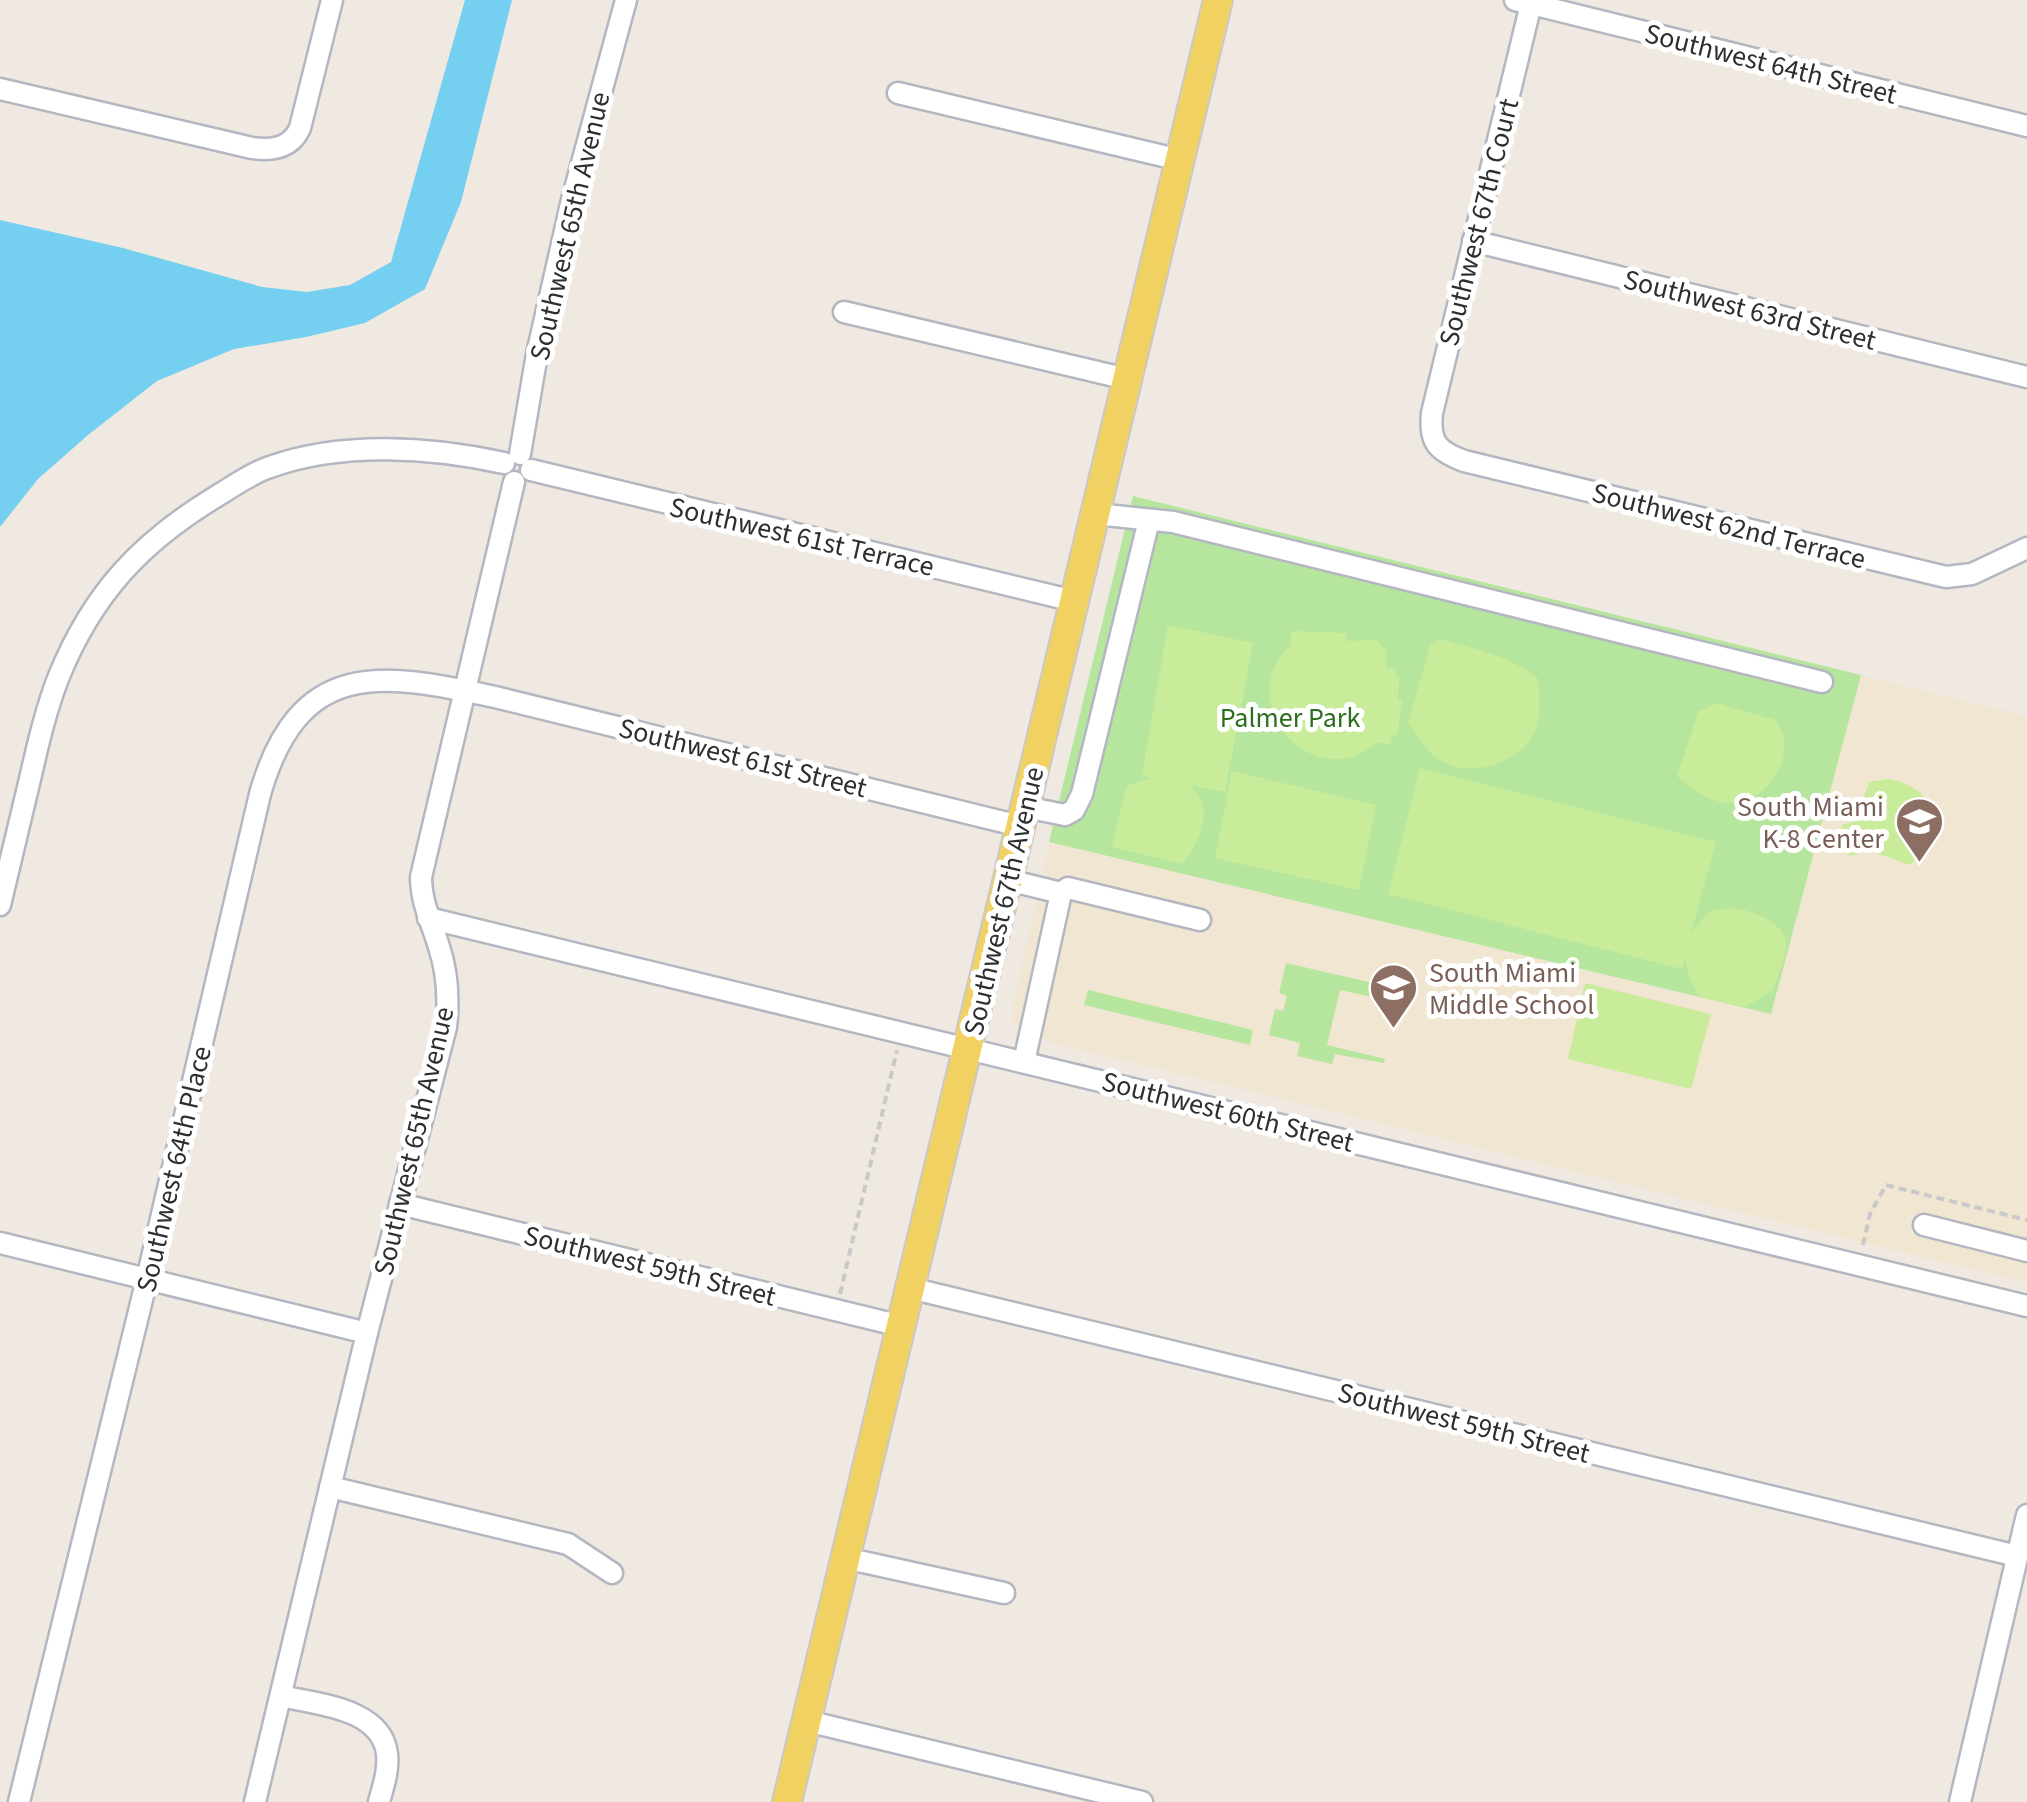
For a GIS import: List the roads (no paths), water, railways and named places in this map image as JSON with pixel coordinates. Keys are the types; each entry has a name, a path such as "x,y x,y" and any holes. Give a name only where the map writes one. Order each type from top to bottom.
{"main road":[{"name":"Southwest 67th Avenue","path":"787,1802 1218,0"}],"street":[{"path":"0,89 252,148 285,146 297,136 303,118 332,0"},
{"name":"Southwest 65th Avenue","path":"255,1802 367,1333 442,1042 448,1012 444,965 420,890 423,862 517,467 572,200 626,0"},
{"name":"Southwest 64th Street","path":"1523,2 2027,126"},
{"name":"Southwest 67th Court","path":"1434,440 1432,413 1523,2"},
{"path":"898,94 1180,160"},
{"name":"Southwest 63rd Street","path":"1473,241 2027,377"},
{"path":"844,312 1127,379"},
{"name":"Southwest 62nd Terrace","path":"1434,440 1446,454 1464,461 1935,575 1955,578 1972,574 2027,548"},
{"name":"Southwest 61st Terrace","path":"0,904 58,679 89,617 116,578 158,536 200,506 269,467 343,453 430,451 517,467 1074,602"},
{"path":"1096,514 1192,526 1822,682"},
{"name":"Southwest 61st Street","path":"464,690 1023,816 1065,816 1074,810 1082,794 1149,520"},
{"name":"Southwest 64th Place","path":"20,1802 260,794 280,742 293,721 314,701 352,684 387,680 464,690"},
{"path":"1008,880 1061,893"},
{"path":"1024,1062 1061,893 1068,888 1200,920"},
{"name":"Southwest 60th Street","path":"428,918 2027,1306"},
{"name":"Southwest 59th Street","path":"400,1204 901,1326"},
{"path":"1924,1225 2027,1251"},
{"path":"0,1243 367,1333"},
{"name":"Southwest 59th Street","path":"910,1288 2017,1556"},
{"path":"330,1487 568,1544 612,1573"},
{"path":"1960,1802 2027,1515"},
{"path":"845,1558 1004,1594"},
{"path":"280,1696 354,1715 376,1729 388,1756 379,1802"},
{"path":"807,1721 1142,1802"}],"water":[{"path":"465,0 512,0 461,202 425,289 365,323 234,349 157,381 38,479 0,527 0,220 123,248 262,287 307,292 350,285 391,262"}],"place":[{"name":"South Miami K-8 Center","path":"1919,864"},
{"name":"South Miami Middle School","path":"1394,1030"}],"park label":[{"name":"Palmer Park","path":"1290,717"}]}
